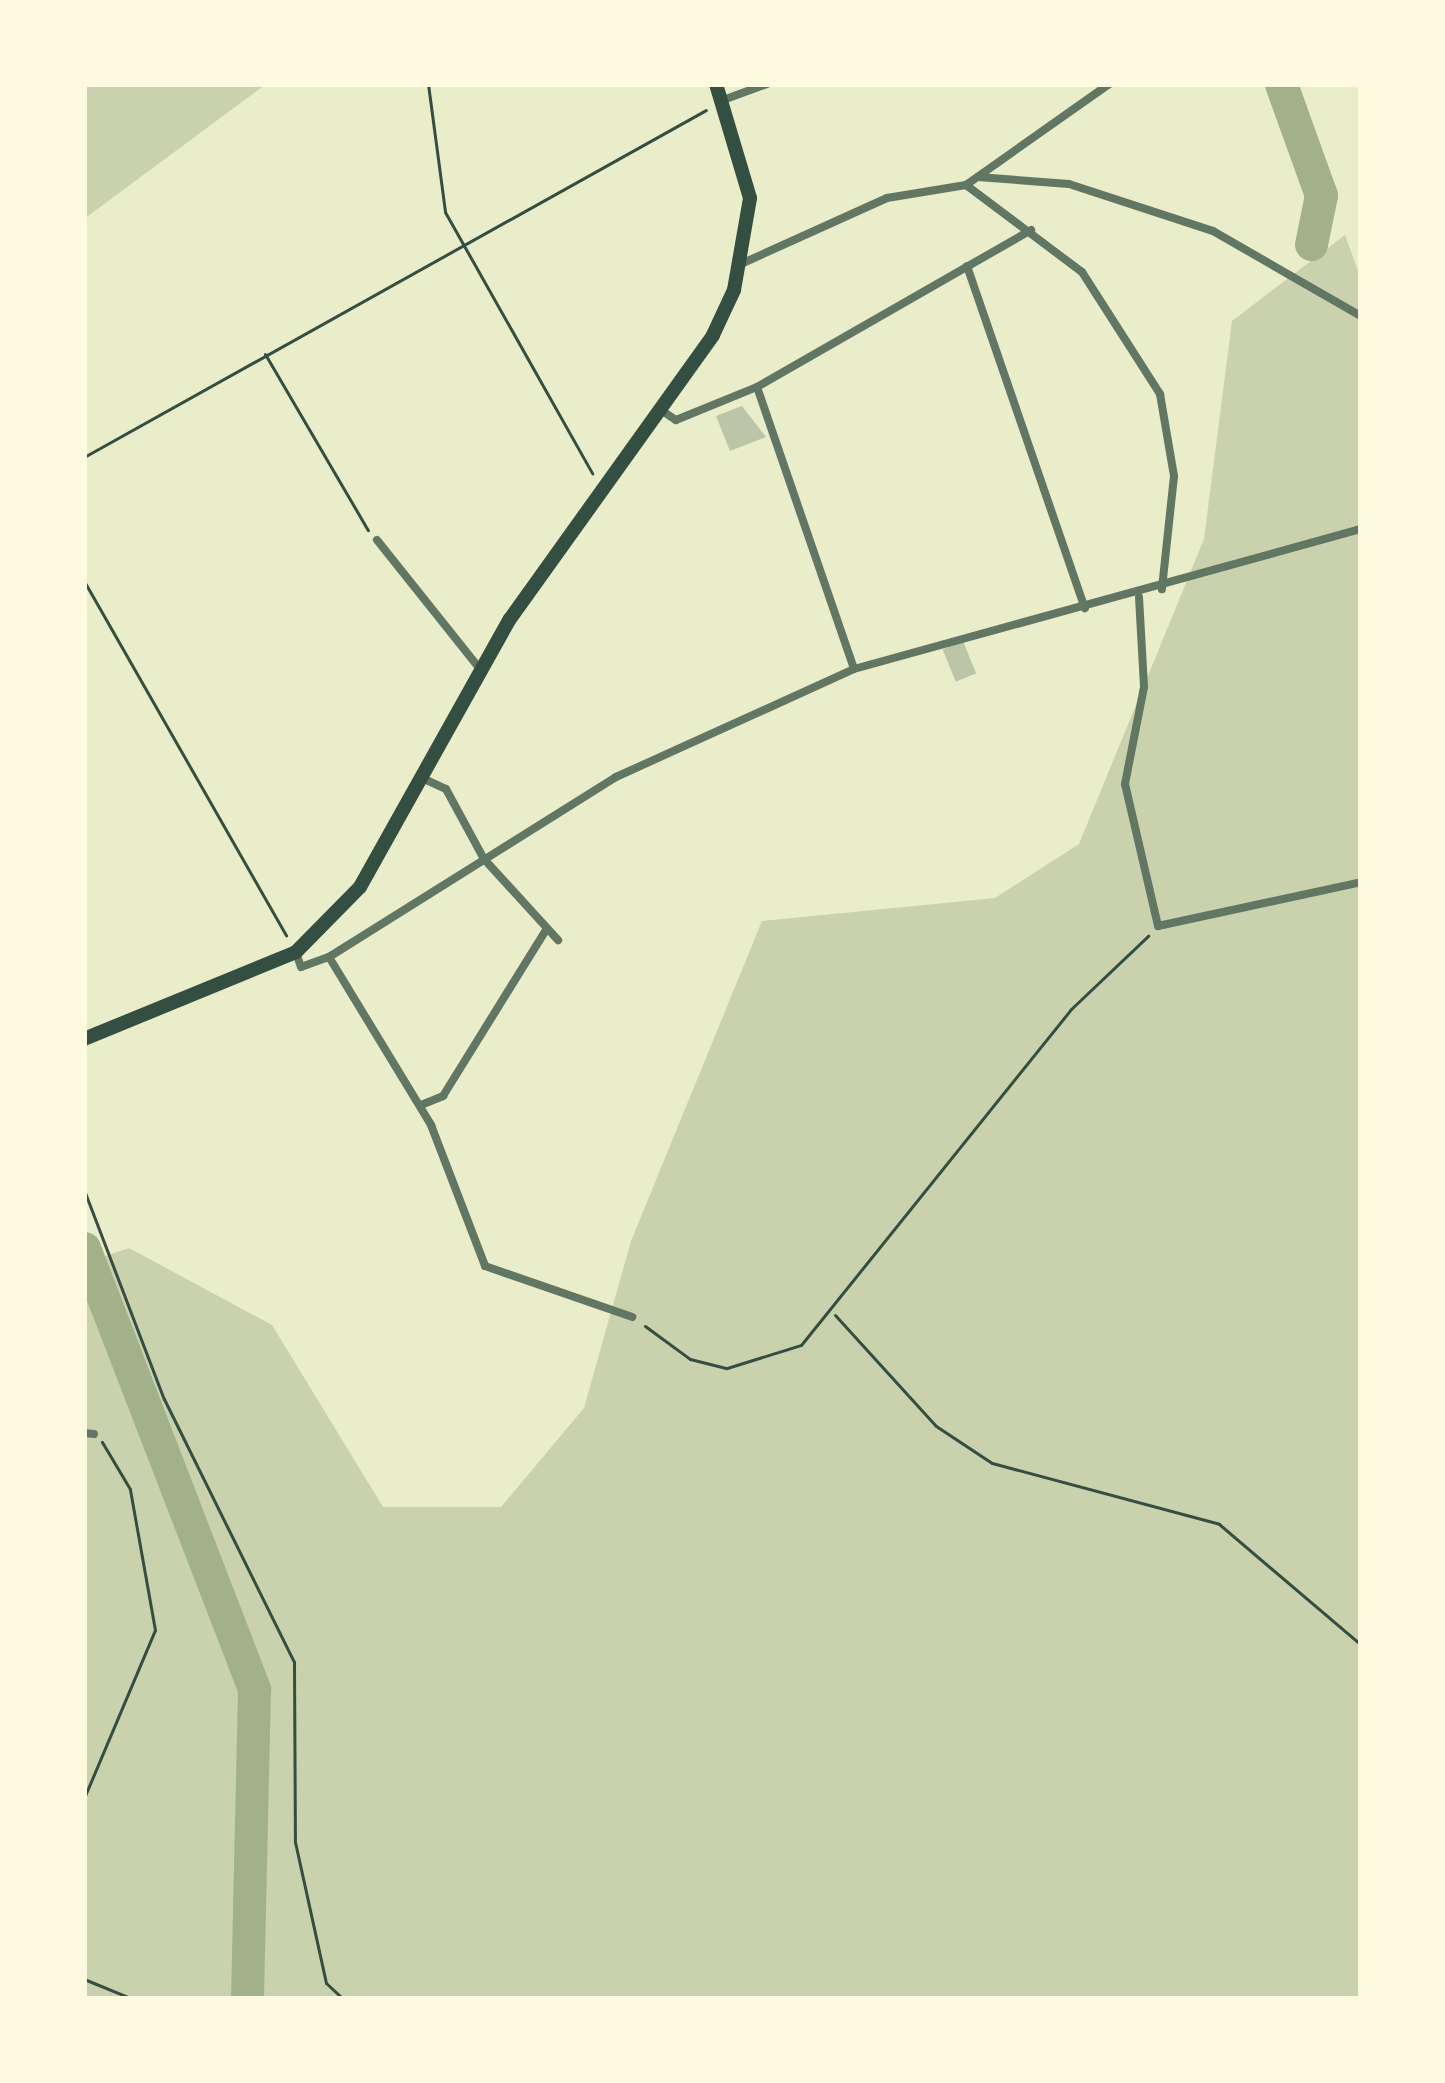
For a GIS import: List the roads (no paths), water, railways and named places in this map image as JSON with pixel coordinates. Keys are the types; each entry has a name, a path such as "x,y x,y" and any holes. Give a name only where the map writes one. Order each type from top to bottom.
{"main road":[{"path":"84,1040 296,952 359,887 481,670 605,482 713,335 743,263 750,198 716,84"}],"street":[{"path":"723,100 767,84"},
{"path":"743,263 887,198 966,185 1109,84"},
{"path":"978,177 1069,184 1213,231 1361,316"},
{"path":"966,185 1082,272 1160,394 1174,476 1162,589"},
{"path":"660,409 676,420 757,387 1031,230"},
{"path":"968,266 1085,608"},
{"path":"757,387 854,670"},
{"path":"296,952 301,967 329,957 616,777 854,670 1138,597 1361,529"},
{"path":"377,540 481,670"},
{"path":"1138,597 1144,687 1125,784 1158,926 1361,882"},
{"path":"422,778 446,789 484,859 558,940"},
{"path":"421,1105 442,1096 546,930"},
{"path":"329,957 421,1105 485,1266 632,1317"}],"waterway":[{"path":"1281,84 1321,195 1311,244"},
{"path":"84,1248 254,1689 247,1999"}]}
